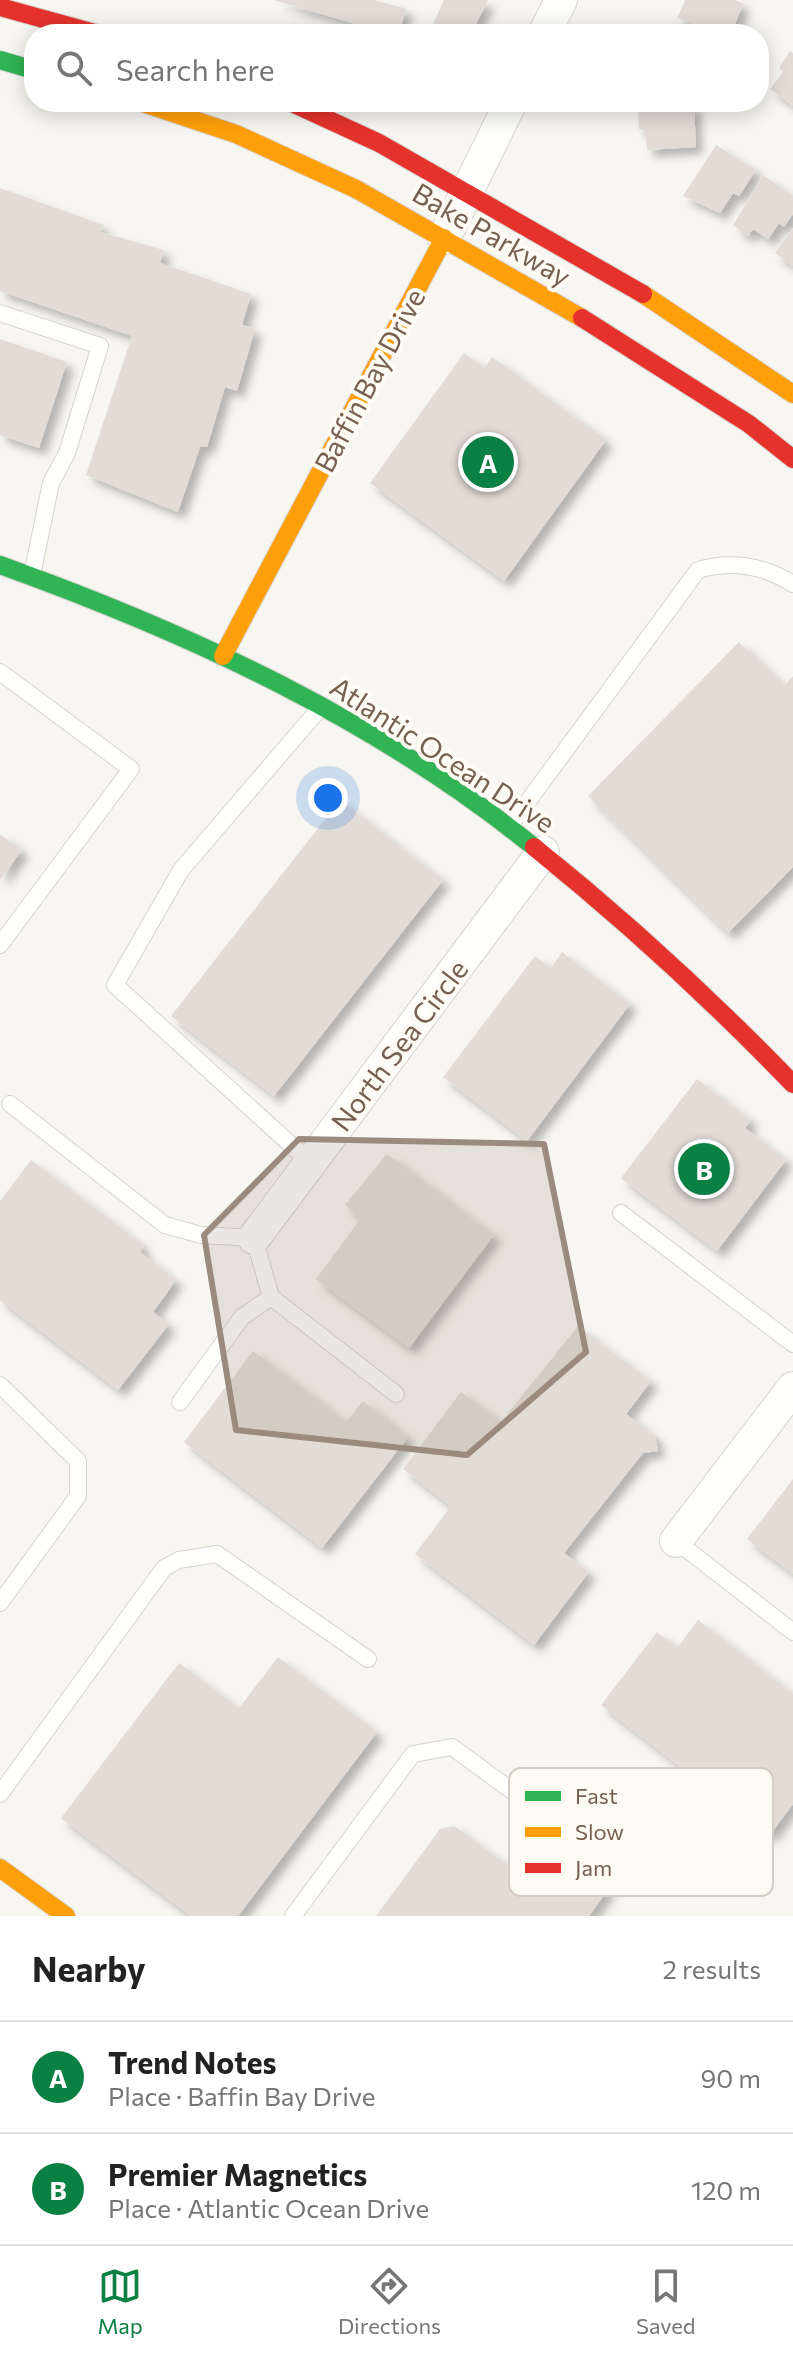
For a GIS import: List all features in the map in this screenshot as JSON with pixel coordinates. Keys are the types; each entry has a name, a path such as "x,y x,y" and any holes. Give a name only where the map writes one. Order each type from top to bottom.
{"street":[{"path":"549,24 561,0"},
{"path":"0,7 62,24"},
{"path":"0,60 24,67"},
{"name":"Bake Parkway","path":"170,112 236,134 356,189 444,238 607,332 749,424 793,459"},
{"name":"Bake Parkway","path":"312,112 379,143 634,288 793,394"},
{"name":"Baffin Bay Drive","path":"223,656 444,238 506,112"},
{"name":"Atlantic Ocean Drive","path":"0,565 84,594 223,656 321,707 508,828 543,852 659,947 734,1019 793,1084"},
{"name":"North Sea Circle","path":"254,1238 543,852"},
{"path":"676,1541 790,1399"},
{"path":"0,1868 66,1916"}],"lane":[{"path":"0,313 100,346 67,453 51,483 32,575"},
{"path":"508,828 698,570 719,564 745,566 777,574 793,584"},
{"path":"0,672 131,769 0,945"},
{"path":"311,1163 115,985 181,870 321,707"},
{"path":"10,1104 165,1225 201,1235 254,1238 271,1297 396,1394"},
{"path":"621,1213 793,1344"},
{"path":"180,1402 242,1317 271,1297"},
{"path":"0,1385 78,1461 78,1496 0,1603"},
{"path":"676,1541 793,1632"},
{"path":"0,1794 164,1568 179,1560 217,1554 368,1659"},
{"path":"293,1916 413,1754 452,1747 509,1789"}],"highlighted area":[{"path":"299,1139 544,1144 586,1352 467,1455 236,1430 204,1235"}],"building":[{"path":"274,0 374,0 406,9 402,24 355,24"},
{"path":"444,0 488,0 476,24 433,24"},
{"path":"685,0 735,0 743,4 735,24 693,24 677,18"},
{"path":"790,51 793,53 793,106 770,89 783,72 779,68"},
{"path":"638,112 694,112 696,147 647,150 645,129 639,129"},
{"path":"716,145 756,170 739,196 733,193 720,213 683,196"},
{"path":"763,175 793,196 793,214 784,227 779,223 768,239 753,229 748,236 733,225"},
{"path":"0,188 103,225 100,232 164,250 160,263 251,294 242,325 255,329 237,391 225,387 207,447 200,447 178,512 86,475 132,336 0,291"},
{"path":"793,228 793,266 775,253"},
{"path":"0,339 67,362 39,448 0,435"},
{"path":"464,353 484,368 492,357 606,440 504,581 370,483"},
{"path":"739,642 784,686 793,676 793,867 728,933 588,796"},
{"path":"340,800 443,880 274,1096 171,1016"},
{"path":"0,834 22,850 0,880"},
{"path":"562,952 630,1004 527,1141 443,1077 535,956 551,968"},
{"path":"697,1079 751,1120 745,1128 786,1160 717,1251 621,1178"},
{"path":"387,1154 494,1235 409,1348 316,1279 361,1218 345,1205"},
{"path":"31,1160 144,1246 140,1252 176,1280 153,1312 169,1324 118,1390 0,1300 0,1201"},
{"path":"578,1326 651,1381 626,1414 655,1436 658,1451 643,1453 564,1553 589,1572 534,1645 415,1554 451,1506 403,1469 461,1392 501,1422"},
{"path":"253,1351 346,1422 363,1401 408,1437 322,1548 184,1442"},
{"path":"793,1479 793,1574 747,1539"},
{"path":"698,1620 793,1694 793,1804 773,1831 773,1768 682,1768 601,1705 657,1632 677,1648"},
{"path":"278,1657 377,1732 238,1916 191,1916 61,1818 179,1663 239,1708"},
{"path":"454,1826 509,1866 509,1896 603,1896 589,1916 376,1916 440,1829"}],"traffic: fast":[{"path":"0,60 24,67"},
{"path":"0,565 141,620 279,684 410,758 534,847"}],"traffic: slow":[{"path":"170,112 236,134 356,189 582,318"},
{"path":"223,656 444,238"},
{"path":"643,294 793,394"},
{"path":"0,1868 66,1916"}],"traffic: jam":[{"path":"0,7 62,24"},
{"path":"312,112 379,143 643,294"},
{"path":"582,318 749,424 793,459"},
{"path":"534,847 667,961 793,1084"}],"place":[{"name":"Trend Notes","path":"488,462"},
{"name":"Premier Magnetics","path":"704,1169"}]}
